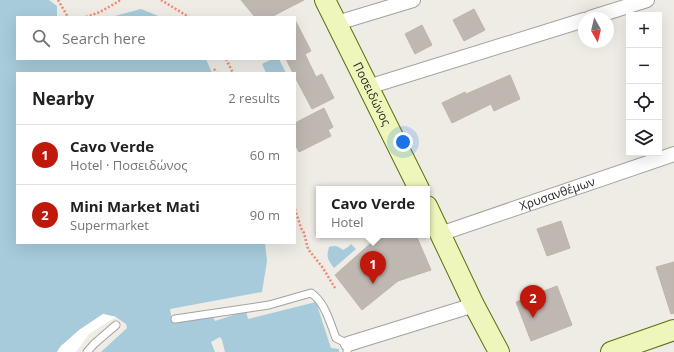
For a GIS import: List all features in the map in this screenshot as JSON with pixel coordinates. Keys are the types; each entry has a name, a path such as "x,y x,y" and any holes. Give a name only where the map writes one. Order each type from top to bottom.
{"street":[{"name":"Ποσειδώνος","path":"325,0 417,186"},
{"path":"336,23 413,0"},
{"path":"609,12 647,0"},
{"path":"368,87 578,22"},
{"name":"Χρυσανθέμων","path":"440,234 674,154"},
{"path":"430,212 474,305 499,352"},
{"path":"347,348 474,305"},
{"path":"611,352 674,330"}],"lane":[{"path":"175,318 269,305 310,293 316,296 324,310 336,338 347,348"},
{"path":"87,352 116,325"}],"path":[{"path":"58,0 67,16"},
{"path":"89,16 100,12 121,0"},
{"path":"161,0 187,16"},
{"path":"226,60 232,72"},
{"path":"296,212 308,249 323,268 335,288"}],"water":[{"path":"0,0 49,0 57,6 57,16 16,16 16,60 206,60 212,72 16,72 16,244 265,244 267,261 262,292 170,309 172,321 212,315 215,321 246,311 248,319 316,302 331,348 339,349 339,352 225,352 220,337 211,342 215,352 101,352 127,328 126,324 116,317 103,314 61,346 57,352 0,352"},
{"path":"141,9 158,16 115,16"},
{"path":"270,60 280,60 286,72 266,72 262,64"},
{"path":"351,244 356,249 334,268 328,258 329,247 336,246 343,250"}],"pier":[{"path":"103,314 116,317 89,334 76,352 57,352 61,346 79,330"}],"building":[{"path":"241,0 304,0 273,16 254,16"},
{"path":"474,9 485,30 464,41 453,20"},
{"path":"296,22 311,51 305,54 316,77 322,74 334,98 312,109 296,79 296,72 292,72 286,60 296,60"},
{"path":"422,25 432,45 415,54 405,34"},
{"path":"510,75 520,99 494,111 491,104 452,123 442,103 465,92 466,94"},
{"path":"324,108 333,127 328,130 331,136 299,152 296,146 296,122"},
{"path":"561,221 570,248 547,256 537,229"},
{"path":"377,238 417,238 431,270 398,281 362,310 335,275"},
{"path":"674,262 674,313 671,314 656,267"},
{"path":"557,286 572,325 531,341 516,302"}],"place":[{"name":"Cavo Verde","path":"373,284"},
{"name":"Mini Market Mati","path":"533,318"}]}
